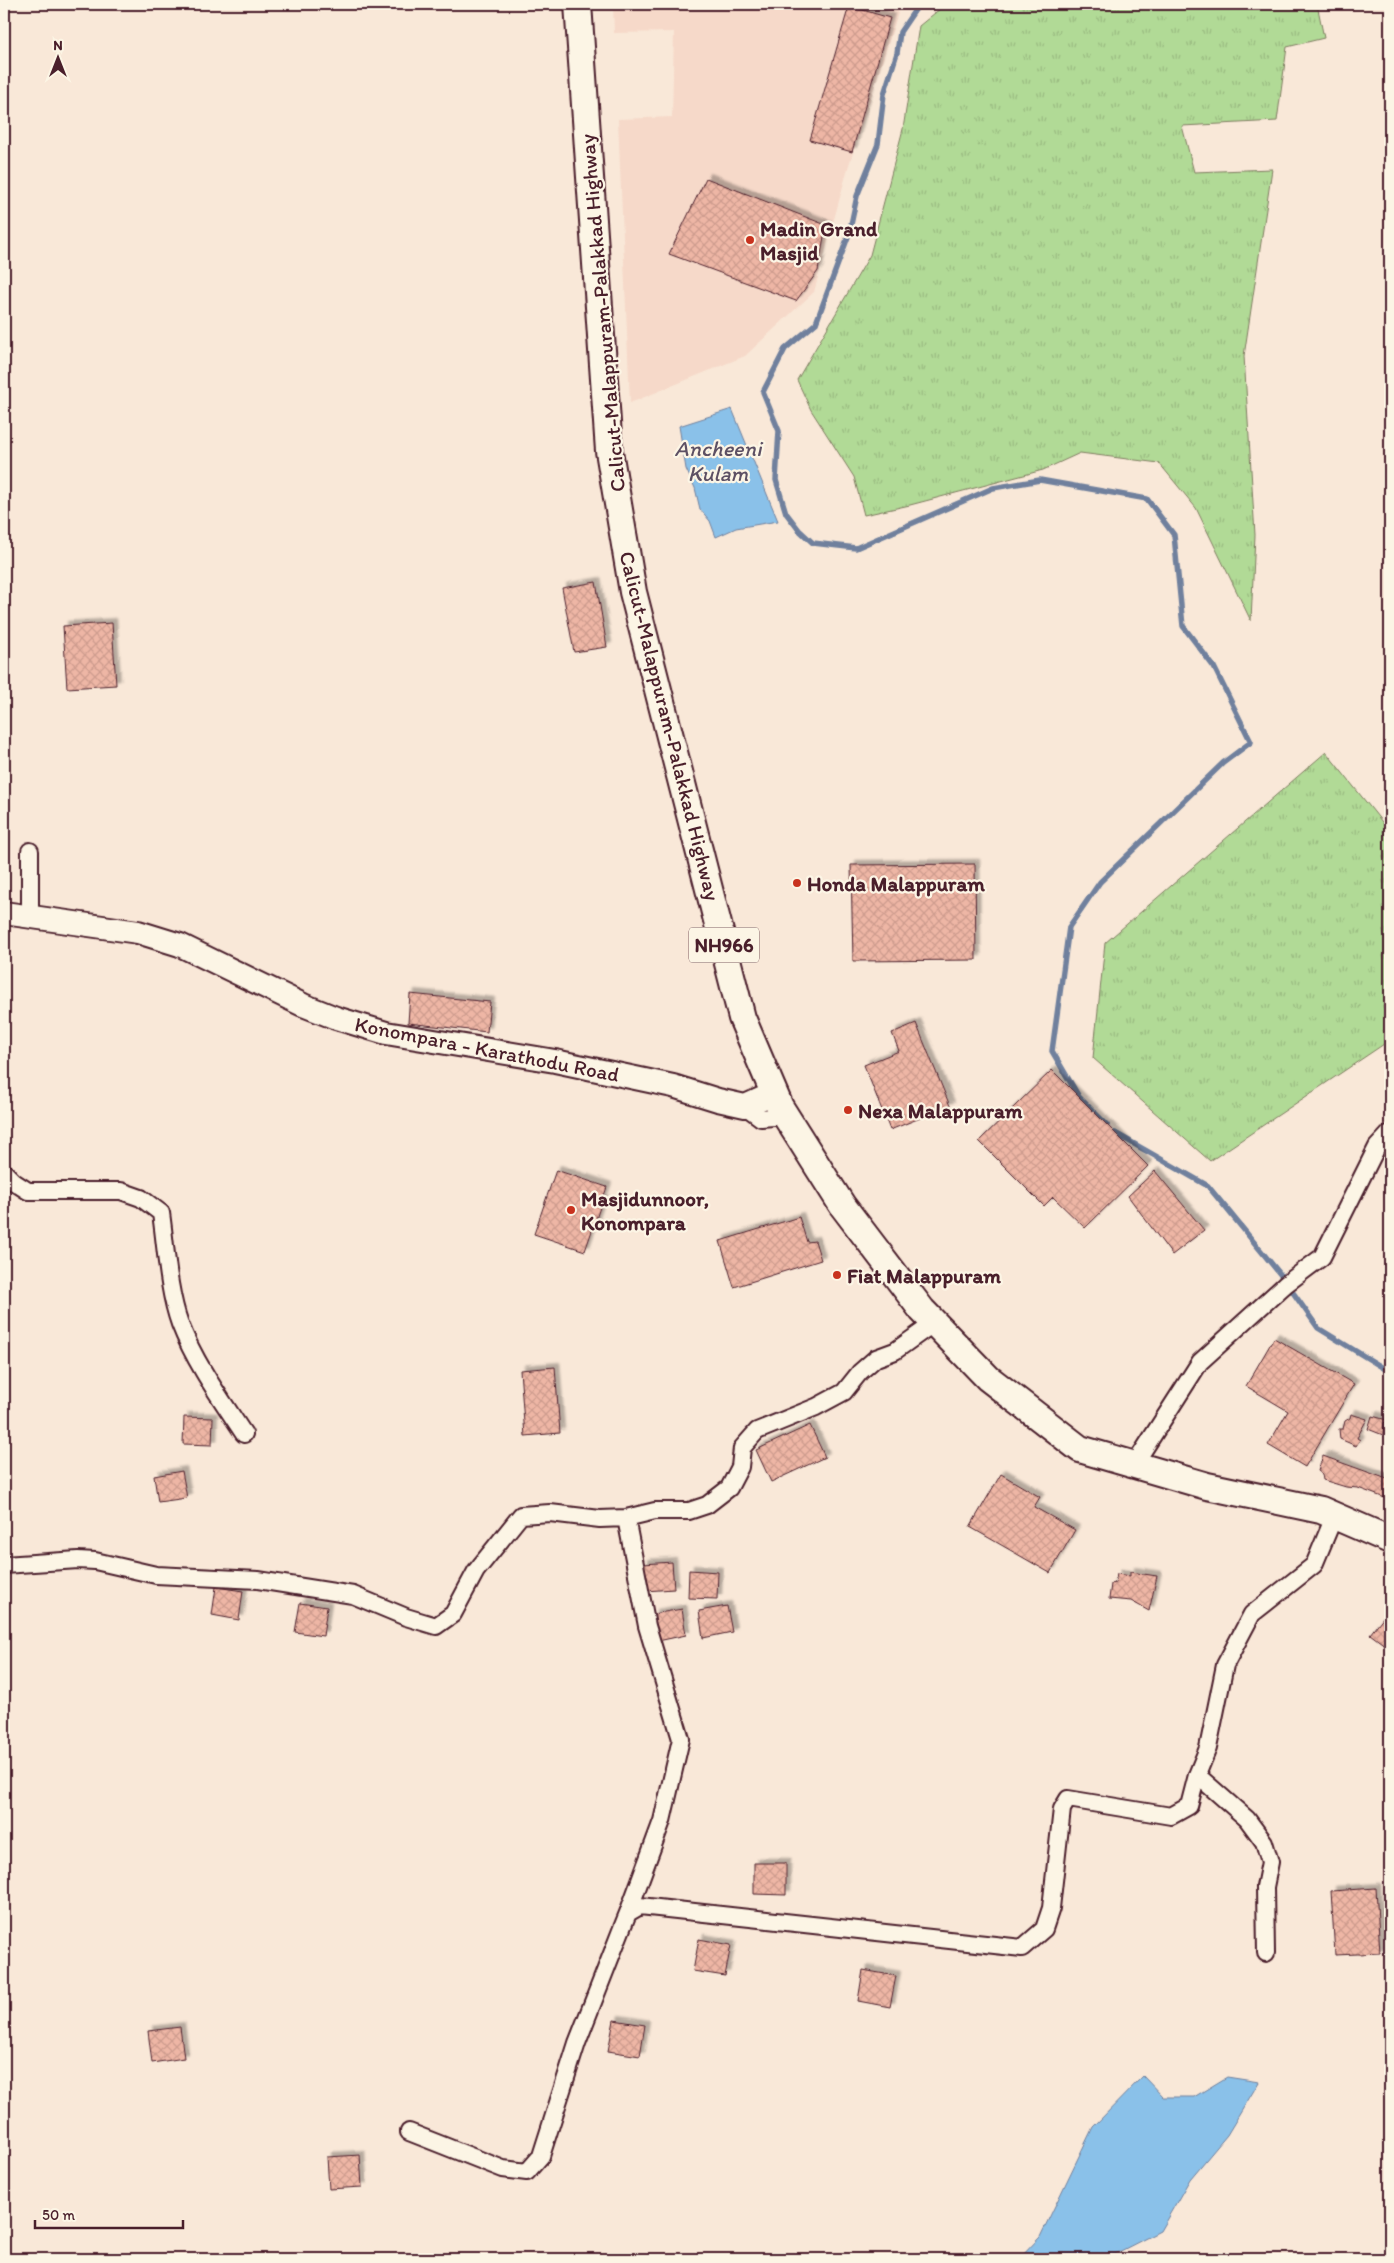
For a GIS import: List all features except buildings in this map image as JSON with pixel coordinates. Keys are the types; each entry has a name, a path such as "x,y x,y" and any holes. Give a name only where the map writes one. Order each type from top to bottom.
{"highway":[{"name":"Calicut-Malappuram-Palakkad Highway","path":"578,4 609,451 633,592 742,1018 774,1093 786,1116 842,1205 934,1323 988,1378 1080,1449 1207,1486 1321,1510 1390,1540"}],"main road":[{"name":"Konompara - Karathodu Road","path":"4,913 138,932 180,945 303,1004 336,1018 386,1033 564,1063 673,1086 745,1106"},
{"path":"745,1106 774,1093"}],"street":[{"path":"30,851 30,916"},
{"path":"745,1106 761,1118 786,1116"},
{"path":"1134,1465 1200,1362 1260,1307 1322,1257 1378,1147 1390,1132"},
{"path":"4,1172 14,1182 28,1191 121,1191 141,1198 161,1213 170,1280 180,1323 206,1375 244,1434"},
{"path":"4,1565 78,1560 95,1561 156,1575 258,1580 353,1595 406,1617 436,1626 453,1614 476,1571 520,1516 550,1513 600,1519 626,1518 656,1511 689,1511 707,1505 729,1488 740,1467 742,1448 756,1432 816,1407 844,1392 860,1372 876,1358 895,1351 934,1323"},
{"path":"628,1913 640,1906 1022,1948 1044,1929 1051,1908 1062,1809 1068,1799 1171,1816 1189,1806 1197,1775 1208,1748 1225,1665 1252,1614 1314,1566 1334,1517"},
{"path":"409,2132 503,2169 527,2172 535,2165 541,2156 577,2043 662,1821 681,1739 647,1626 626,1518"},
{"path":"1197,1775 1247,1819 1264,1842 1270,1862 1265,1888 1266,1952"}],"shaded area":[{"path":"613,4 901,4 848,168 814,292 745,356 630,403 618,119 672,117 674,32 614,33"}],"green space":[{"path":"946,4 1317,4 1324,38 1287,47 1277,121 1182,126 1194,172 1272,169 1244,356 1255,535 1251,621 1196,508 1159,463 1080,453 1043,470 910,505 864,515 854,477 811,410 797,380 870,255 903,129 919,26"},
{"path":"1326,752 1390,832 1390,1040 1210,1161 1093,1058 1105,943"}],"water":[{"name":"Ancheeni Kulam","path":"732,409 778,521 736,528 716,537 710,521 700,509 695,488 686,469 679,426"},
{"path":"1143,2076 1163,2097 1194,2097 1227,2077 1259,2082 1227,2135 1190,2179 1160,2231 1105,2259 1019,2259 1040,2237 1093,2127"}],"waterway":[{"path":"919,4 900,32 897,53 884,94 878,144 857,196 849,234 816,323 785,349 763,392 779,431 776,480 786,513 799,530 813,543 856,548 993,488 1040,480 1147,499 1174,535 1183,626 1214,667 1251,742 1223,763 1100,882 1069,927 1052,1051 1079,1097 1107,1125"},
{"path":"1115,1133 1208,1186 1280,1274 1318,1328 1390,1372"}],"place":[{"name":"Madin Grand Masjid","path":"750,240"},
{"name":"Honda Malappuram","path":"797,883"},
{"name":"Nexa Malappuram","path":"848,1110"},
{"name":"Masjidunnoor, Konompara","path":"571,1210"},
{"name":"Fiat Malappuram","path":"837,1275"}]}
